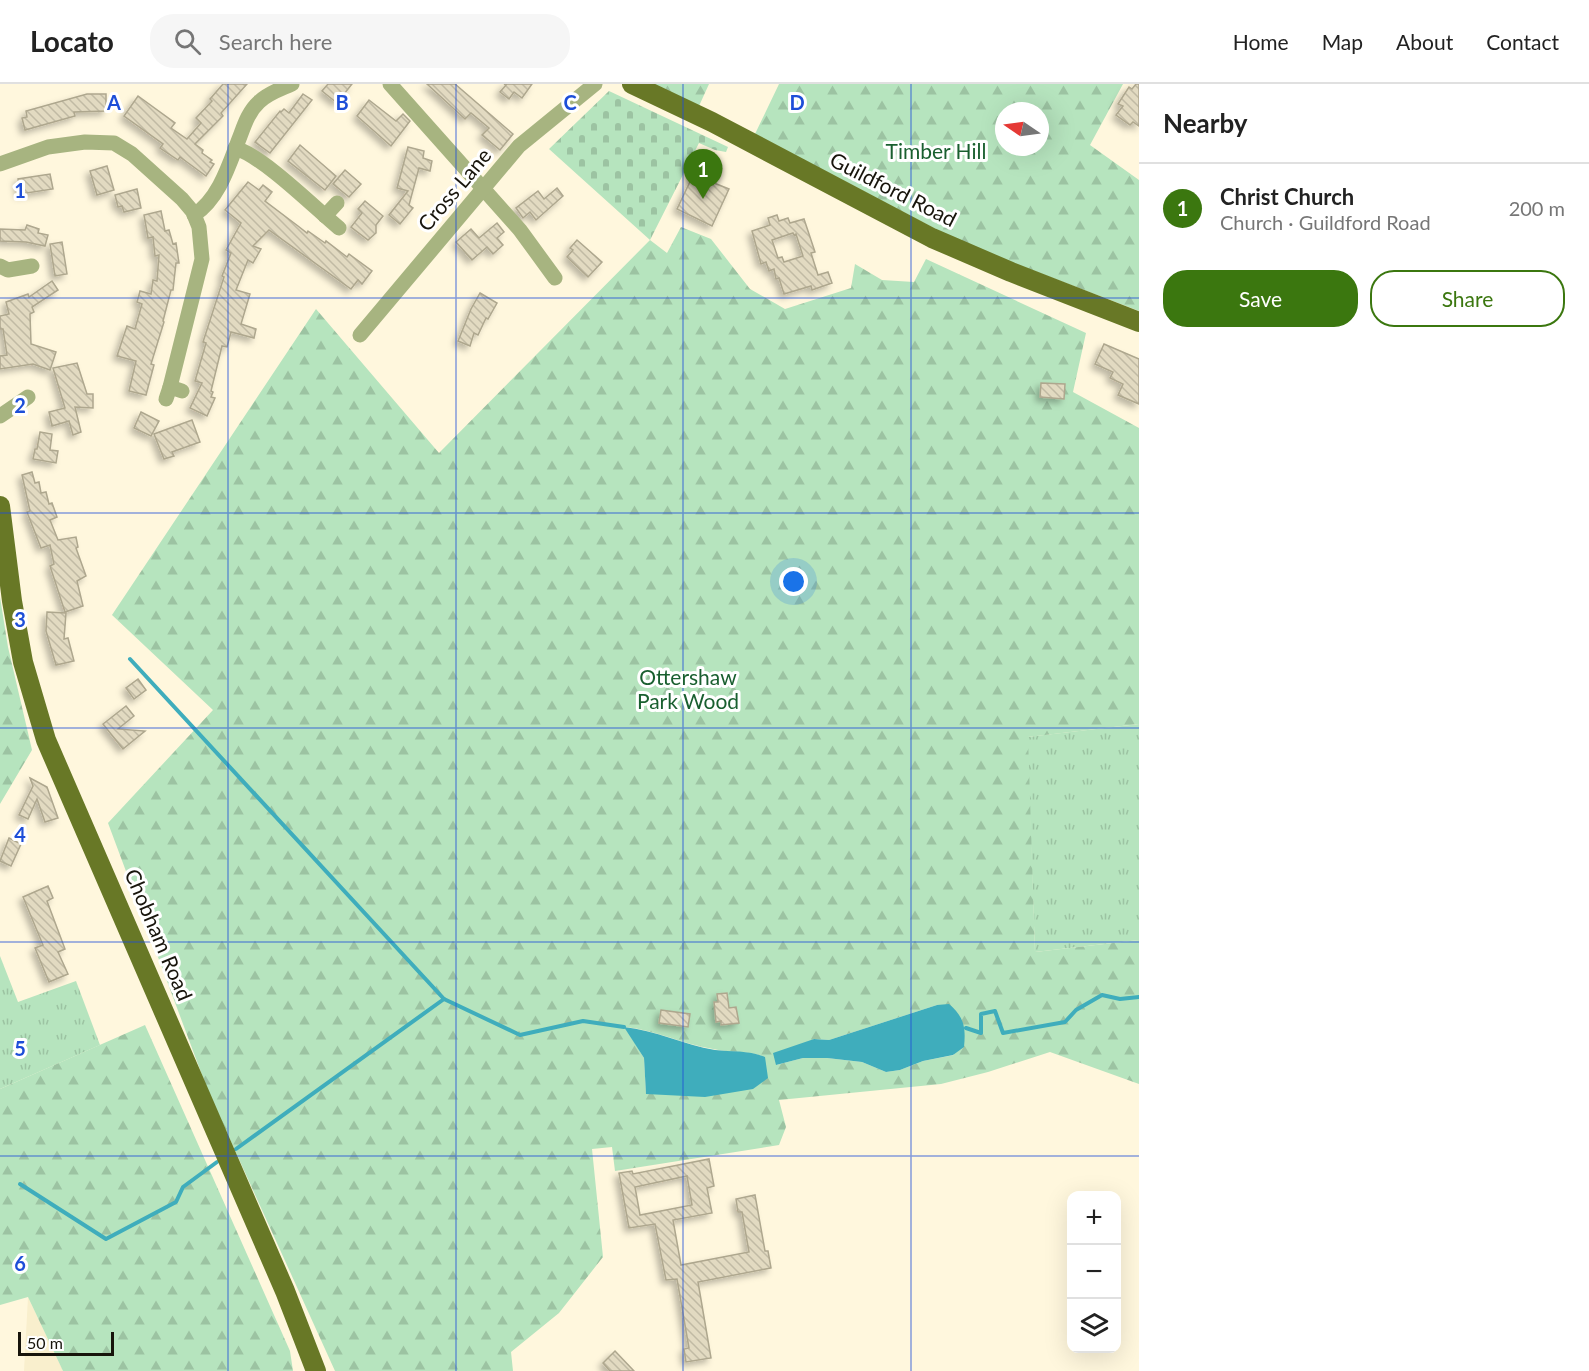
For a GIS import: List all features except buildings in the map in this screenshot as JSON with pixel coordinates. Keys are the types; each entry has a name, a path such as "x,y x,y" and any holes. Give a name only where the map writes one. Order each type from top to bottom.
{"main road":[{"name":"Guildford Road","path":"632,84 712,122 932,238 1003,269 1139,322"},
{"name":"Chobham Road","path":"0,506 12,601 23,662 46,740 285,1291 315,1371"}],"street":[{"path":"194,215 207,205 218,188 243,126 260,101 292,84"},
{"path":"390,84 520,230 555,278"},
{"name":"Cross Lane","path":"360,335 519,146 595,84"},
{"path":"0,164 48,147 85,142 114,143 132,154 182,199 194,215 199,227 202,258 173,392"},
{"path":"235,148 262,163 339,228"},
{"path":"325,216 337,203"},
{"path":"0,266 8,270 32,266"},
{"path":"0,416 28,397"}],"shaded area":[{"path":"28,1297 63,1371 24,1371"}],"green space":[{"path":"654,84 709,84 699,106"},
{"name":"Timber Hill","path":"779,84 1123,84 1090,145 1139,180 1139,311 966,245 755,134"},
{"path":"609,91 728,147 726,152 699,143 650,240 549,149"},
{"name":"Ottershaw Park Wood","path":"681,227 711,239 750,289 785,309 851,288 855,264 882,280 914,282 926,259 1086,333 1073,392 1139,428 1139,724 1028,737 1035,952 1139,940 1139,1084 1050,1052 941,1084 779,1100 786,1127 779,1145 615,1171 612,1147 592,1149 603,1257 559,1313 511,1352 513,1371 335,1371 208,1091 108,823 213,710 112,615 316,309 439,453 650,240 667,253","holes":["937,1005 954,1055 886,1072 862,1062 827,1058 803,1058 776,1065 814,1039 829,1040","625,1027 702,1047 752,1053 765,1057 646,1093 644,1058"]},
{"path":"0,597 8,647 32,750 0,804"},
{"path":"1139,724 1139,940 1035,952 1027,737"},
{"path":"0,956 18,1002 76,981 100,1045 0,1089"},
{"path":"145,1025 290,1351 293,1371 63,1371 28,1297 0,1305 0,1089"}],"water":[{"path":"949,1004 961,1018 965,1034 964,1047 953,1055 886,1072 862,1062 827,1058 803,1058 776,1065 773,1053 814,1039 829,1040 937,1005"},
{"path":"624,1027 647,1031 703,1048 746,1052 765,1057 768,1078 753,1089 705,1097 646,1094 644,1058"}],"waterway":[{"path":"130,659 444,999 520,1035 583,1021 624,1027"},
{"path":"966,1028 981,1033 981,1014 995,1011 1003,1033 1065,1022 1076,1010 1102,995 1120,999 1139,997"},
{"path":"236,1149 444,999"},
{"path":"20,1184 106,1239 176,1202 183,1187 217,1162"}],"place":[{"name":"Christ Church","path":"703,199"}]}
